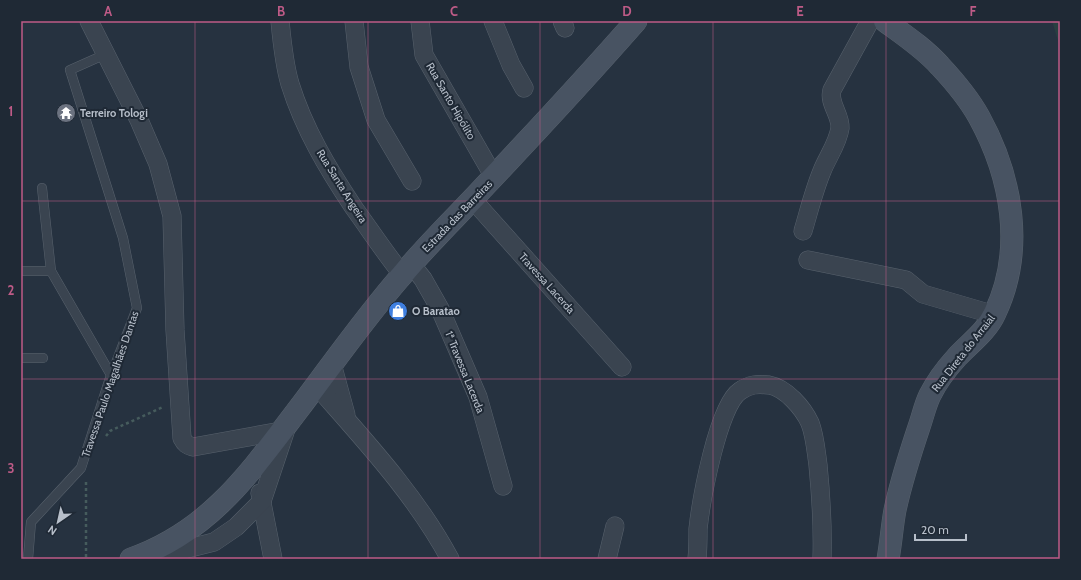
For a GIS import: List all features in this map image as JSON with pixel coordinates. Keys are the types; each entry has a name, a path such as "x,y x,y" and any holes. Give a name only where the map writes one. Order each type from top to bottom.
{"main road":[{"name":"Estrada das Barreiras","path":"139,556 169,542 198,524 222,502 255,466 332,364 407,269 591,73 636,21"},
{"name":"Rua Direta do Arraial","path":"882,21 912,40 939,64 979,116 1002,171 1009,199 1013,228 1012,252 1008,277 1003,295 994,315 980,334 944,374 930,395 909,455 895,510 888,559"}],"street":[{"path":"89,21 139,120 158,164 172,216 174,330 182,438 184,443 193,447 285,426"},
{"name":"Rua Santa Angeira","path":"280,21 290,84 306,126 329,170 383,250 407,269"},
{"path":"354,21 359,67 376,120 412,181"},
{"name":"Rua Santo Hipólito","path":"420,21 424,55 494,177"},
{"path":"493,21 511,65 524,88"},
{"path":"803,231 821,173 840,128 831,100 832,90 882,21"},
{"name":"Travessa Lacerda","path":"473,200 622,367"},
{"path":"808,260 906,280 923,294 994,315"},
{"name":"1ª Travessa Lacerda","path":"407,269 423,279 437,304 478,397 503,486"},
{"path":"332,364 347,420"},
{"path":"698,559 698,528 710,459 720,425 728,407 739,391 754,384 771,386 788,395 801,408 810,423 816,442 820,482 822,559"},
{"path":"316,385 380,458 413,500 438,536 450,559"},
{"name":"Estrada das Barreiras","path":"139,556 174,552 214,542 236,527 262,501 285,426"},
{"path":"255,466 272,559"},
{"path":"607,559 615,526"}],"lane":[{"name":"Travessa Paulo Magalhães Dantas","path":"28,559 31,522 81,468 111,375 137,308 123,238 70,70 106,54"},
{"path":"42,188 51,271 111,375"},
{"path":"21,271 51,271"},
{"path":"21,358 43,358"}],"path":[{"path":"106,437 110,431 180,400"},
{"path":"86,559 86,484 88,477"}],"green space":[{"path":"1052,21 1060,21 1060,47"}],"place":[{"name":"Terreiro Tologi","path":"66,113"},
{"name":"O Baratao","path":"398,311"}]}
